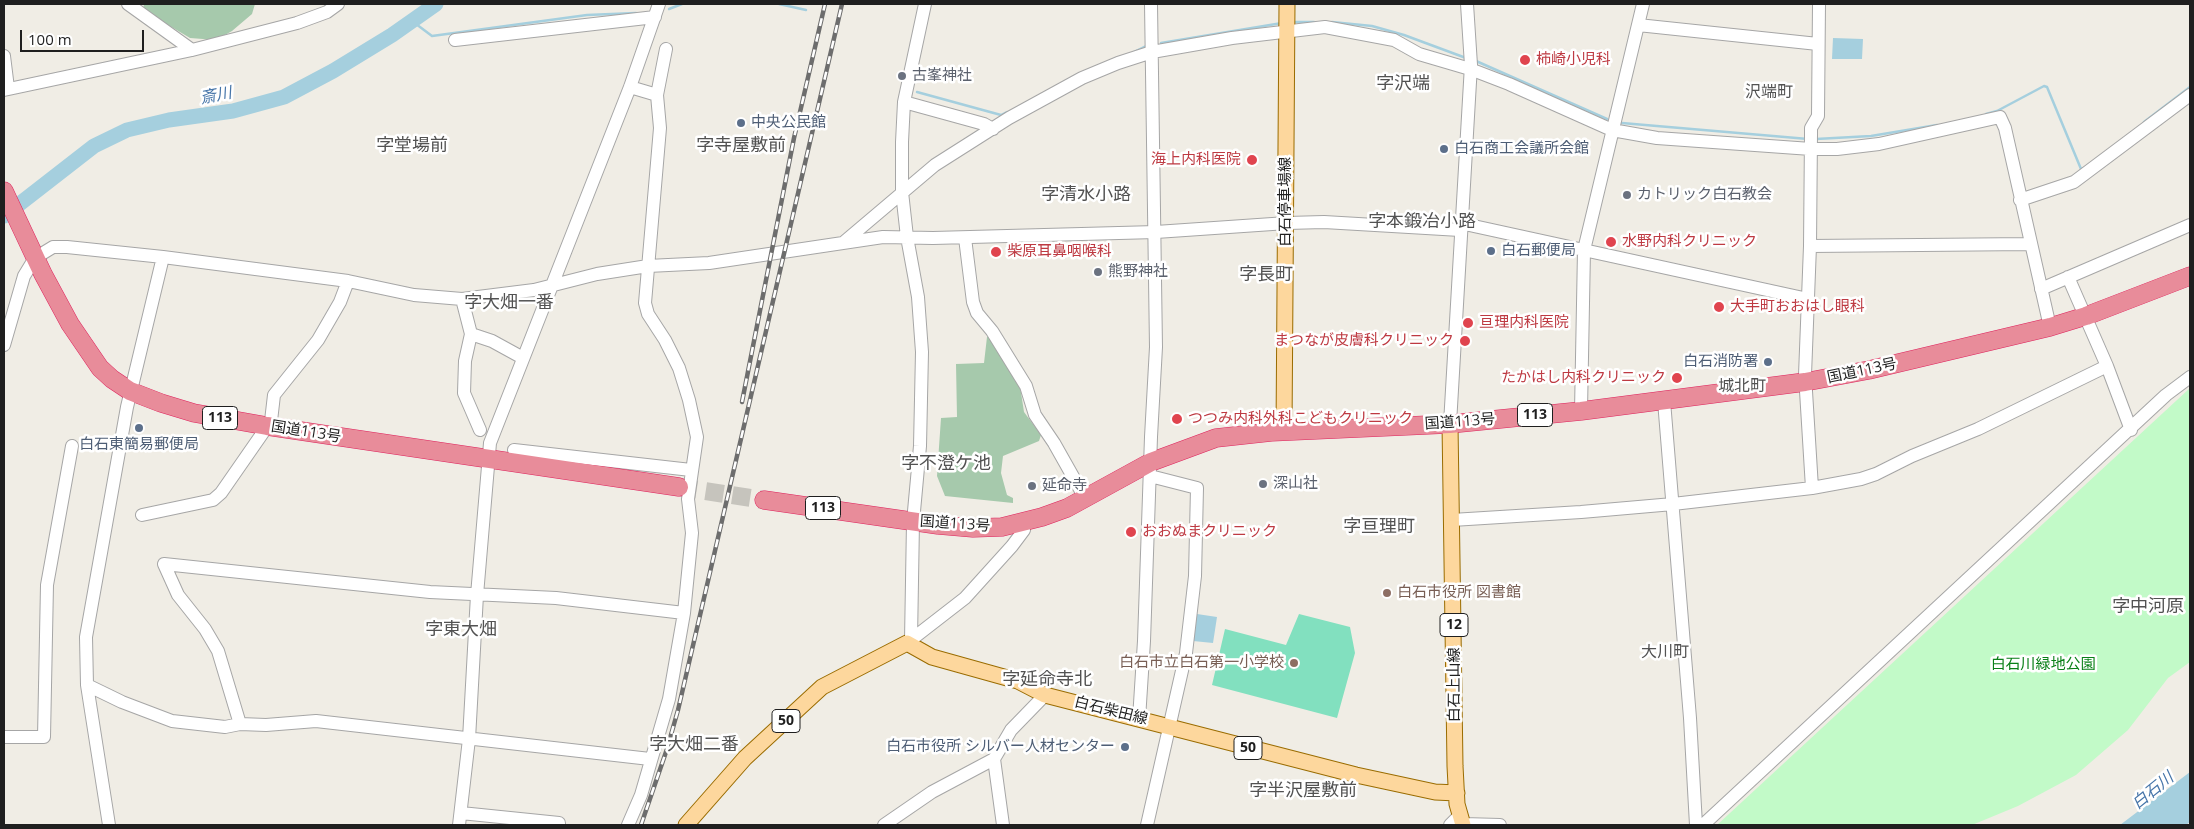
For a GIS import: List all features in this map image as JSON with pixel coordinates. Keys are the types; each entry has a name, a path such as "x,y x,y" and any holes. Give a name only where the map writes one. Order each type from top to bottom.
{"highway":[{"name":"国道113号","path":"4,191 35,258 70,324 90,355 112,379 130,391 160,403 194,413 267,426 679,487"},
{"name":"国道113号","path":"764,500 914,522 973,528 1002,527 1023,523 1058,511 1216,438 1284,431 1450,424 1581,411 1805,382 1869,370 2050,327 2086,316 2190,276"}],"main road":[{"name":"白石停車場線","path":"1284,431 1287,20"},
{"name":"白石上山線","path":"1450,424 1456,793 1459,822"},
{"name":"白石柴田線","path":"909,641 932,656 1018,681 1045,695 1356,775 1435,792 1456,793"},
{"name":"50","path":"686,825 745,758 822,686 909,641"}],"street":[{"path":"128,4 192,50"},
{"path":"4,56 6,89 192,50 297,23 327,12 338,4"},
{"path":"559,825 559,823 460,819 469,739 477,595 488,488 488,459 492,439 630,87 659,4"},
{"path":"909,641 914,522 920,446 922,352 918,297 907,236 902,192 902,142 904,102 925,4"},
{"path":"1139,719 1156,347 1156,232 1151,4"},
{"path":"1450,424 1470,63 1467,4"},
{"path":"1581,411 1584,250 1643,4"},
{"path":"1812,488 1805,382 1810,246 1811,128 1818,116 1820,4"},
{"path":"455,40 655,17"},
{"path":"844,242 935,164 1082,78 1118,63 1152,52 1232,38 1287,20 1394,40 1419,54 1470,63 1509,84 1612,130 1657,138 1811,143 1837,149 1879,144 2000,117 2005,128 2050,327"},
{"path":"1638,25 1818,44"},
{"path":"628,825 641,795 668,699 684,613 692,533 688,499 691,470 698,437 679,368 666,340 648,314 645,303 660,128 657,95 666,49"},
{"path":"630,87 657,95"},
{"path":"2020,200 2074,182 2190,95"},
{"path":"904,102 984,124 993,129"},
{"path":"4,345 24,276 35,258 53,247 163,257 348,281 414,295 462,299 552,286 597,274 648,266 709,263 883,237 965,238 1156,232 1287,222 1460,226 1584,250 1808,299"},
{"path":"2042,288 2190,225"},
{"path":"965,238 973,302 977,313 992,331 1026,386 1035,415 1054,443 1085,498"},
{"path":"1810,246 2030,244"},
{"path":"110,825 87,685 85,652 88,619 130,391 163,257"},
{"path":"2068,278 2107,366 2131,430"},
{"path":"142,514 213,500 221,493 271,421 274,395 318,340 340,302 348,281"},
{"path":"462,299 471,334 465,361 464,393 480,430"},
{"path":"471,334 492,341 523,358"},
{"path":"1452,520 1532,516 1673,504 1812,488 1876,474 2006,416 2107,366"},
{"path":"1703,825 2131,430 2166,395 2190,377"},
{"path":"1664,401 1696,825"},
{"path":"4,736 44,737 46,585 72,446"},
{"path":"514,450 691,470"},
{"path":"1147,825 1186,653 1195,576 1197,488 1151,469"},
{"path":"909,641 965,598 1012,546 1024,530 1023,523"},
{"path":"240,724 218,651 205,629 178,595 164,564 430,592 556,598 684,613"},
{"path":"87,685 131,706 172,721 225,727 240,724 266,725 316,721 650,759"},
{"path":"884,825 932,792 994,759 1011,730 1045,695"},
{"path":"994,759 1003,825"},
{"path":"1459,822 1500,825"}],"green space":[{"path":"144,4 255,4 252,14 232,31 216,40 190,38 143,10"},
{"path":"987,337 993,337 1020,386 1024,412 1041,435 1039,441 1003,456 1001,473 1007,495 1013,498 1013,503 945,496 937,476 941,418 957,417 956,364 984,363"},
{"name":"白石川緑地公園","path":"2190,388 2190,662 2168,678 2128,730 2076,775 2018,806 1972,825 1717,825"},
{"path":"1299,614 1350,627 1355,653 1337,718 1212,685 1225,629 1286,645"}],"water":[{"path":"1833,38 1863,39 1862,59 1832,59"},
{"path":"1197,614 1217,617 1213,643 1193,641"},
{"path":"2190,772 2190,822 2186,825 2120,825"}],"waterway":[{"name":"斎川","path":"4,216 94,146 127,130 169,120 233,111 284,97 333,71 392,35 436,4"},
{"path":"669,9 682,4"},
{"path":"779,4 806,10"},
{"path":"412,21 432,36 587,15 636,13"},
{"path":"1292,22 1314,22"},
{"path":"1332,22 1372,26 1404,35 1466,58"},
{"path":"1161,43 1282,23"},
{"path":"1134,52 1146,46"},
{"path":"1476,61 1607,119"},
{"path":"1986,114 1997,111 2044,86 2047,87 2081,169 2084,168"},
{"path":"2144,122 2190,87"},
{"path":"917,92 1001,115 1007,112"},
{"path":"1622,123 1808,139"},
{"path":"1816,139 1871,136 1937,125"}],"tunnel":[{"path":"679,487 764,500"}],"railway":[{"path":"742,402 794,138 825,4"},
{"path":"641,825 678,710 842,4"}],"place":[{"name":"柿崎小児科","path":"1525,60"},
{"name":"古峯神社","path":"902,76"},
{"name":"中央公民館","path":"741,123"},
{"name":"白石商工会議所会館","path":"1444,149"},
{"name":"海上内科医院","path":"1252,160"},
{"name":"カトリック白石教会","path":"1627,195"},
{"name":"水野内科クリニック","path":"1611,242"},
{"name":"白石郵便局","path":"1491,251"},
{"name":"柴原耳鼻咽喉科","path":"996,252"},
{"name":"熊野神社","path":"1098,272"},
{"name":"大手町おおはし眼科","path":"1719,307"},
{"name":"亘理内科医院","path":"1468,323"},
{"name":"まつなが皮膚科クリニック","path":"1465,341"},
{"name":"白石消防署","path":"1768,362"},
{"name":"たかはし内科クリニック","path":"1677,378"},
{"name":"つつみ内科外科こどもクリニック","path":"1177,419"},
{"name":"白石東簡易郵便局","path":"139,428"},
{"name":"深山社","path":"1263,484"},
{"name":"延命寺","path":"1032,486"},
{"name":"おおぬまクリニック","path":"1131,532"},
{"name":"白石市役所 図書館","path":"1387,593"},
{"name":"白石市立白石第一小学校","path":"1294,663"},
{"name":"白石市役所 シルバー人材センター","path":"1125,747"}],"district":[{"name":"字沢端","path":"1403,84"},
{"name":"沢端町","path":"1769,92"},
{"name":"字堂場前","path":"412,146"},
{"name":"字寺屋敷前","path":"741,146"},
{"name":"字清水小路","path":"1086,195"},
{"name":"字本鍛冶小路","path":"1422,222"},
{"name":"字長町","path":"1266,275"},
{"name":"字大畑一番","path":"509,303"},
{"name":"城北町","path":"1742,386"},
{"name":"字不澄ケ池","path":"946,464"},
{"name":"字亘理町","path":"1379,527"},
{"name":"字中河原","path":"2148,607"},
{"name":"字東大畑","path":"461,630"},
{"name":"大川町","path":"1665,652"},
{"name":"字延命寺北","path":"1047,680"},
{"name":"字大畑二番","path":"694,745"},
{"name":"字半沢屋敷前","path":"1303,791"}],"water label":[{"name":"白石川","path":"2153,791"}]}
